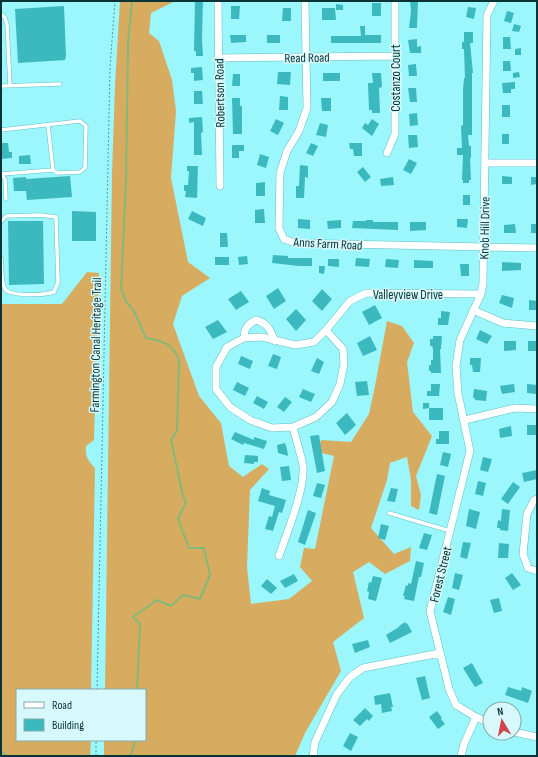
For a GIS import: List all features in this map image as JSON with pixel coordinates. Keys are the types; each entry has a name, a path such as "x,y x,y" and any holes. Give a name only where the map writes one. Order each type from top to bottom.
{"street":[{"name":"Robertson Road","path":"218,1 220,186"},
{"name":"Anns Farm Road","path":"305,1 307,108 300,131 287,151 280,173 279,228 284,239 295,243 537,248"},
{"name":"Costanzo Court","path":"386,152 395,134 394,1"},
{"name":"Knob Hill Drive","path":"470,451 465,420 458,393 456,366 460,340 481,294 484,283 487,15 494,1"},
{"name":"Read Road","path":"218,58 395,56"},
{"path":"485,163 537,164"},
{"name":"Valleyview Drive","path":"244,338 262,338 295,346 314,342 350,301 366,293 481,294"},
{"path":"473,310 503,323 537,326"},
{"path":"274,341 270,329 264,321 256,320 249,324 244,330 244,338 227,347 216,367 216,389 230,407 250,420 272,428 293,427 316,417 332,402 340,384 344,364 343,349 326,330"},
{"path":"465,420 515,408 537,409"},
{"path":"279,556 294,512 301,485 303,467 293,427"},
{"name":"Forest Street","path":"470,451 430,611 449,689 456,705 482,720"},
{"path":"535,499 527,514 523,554 528,568 537,571"},
{"path":"313,756 315,742 337,694 350,677 363,668 440,653"},
{"path":"461,756 464,744 476,717"},
{"path":"522,734 537,737"}],"lane":[{"path":"1,14 8,24 10,86"},
{"path":"1,86 60,84"},
{"path":"1,130 80,121 86,126 86,168 80,172 57,173 53,170 2,174 5,179 6,199"},
{"path":"48,125 53,170"},
{"path":"1,222 6,216 40,215 56,217 58,282 54,292 47,294 15,294 8,292 4,288 1,258"},
{"path":"389,513 450,531"}],"path":[{"name":"Farmington Canal Heritage Trail","path":"97,689 109,82 115,1"},
{"path":"96,741 96,756"}],"shaded area":[{"path":"120,1 173,2 151,13 149,33 159,41 172,80 176,111 171,178 188,262 210,278 182,296 173,324 199,396 221,423 229,466 243,477 262,464 269,469 250,490 247,567 251,604 289,599 312,581 300,567 304,548 315,549 334,456 318,452 321,440 351,442 369,414 387,321 402,326 414,343 407,362 413,412 432,436 416,476 421,495 419,510 411,506 411,480 407,457 390,463 387,480 371,528 394,554 411,547 410,561 385,574 369,562 353,572 364,618 333,642 341,671 305,733 295,756 104,756 104,741 146,741 146,689 105,689 112,173"},
{"path":"87,272 99,273 94,440 86,446 86,453 90,463 95,468 91,689 16,689 16,741 91,741 90,756 1,756 1,302 2,304 62,304"}],"building":[{"path":"195,1 203,1 203,56 196,56 196,51 194,51"},
{"path":"410,1 418,1 417,28 409,28 411,11"},
{"path":"372,3 381,3 381,16 372,16"},
{"path":"336,4 343,5 343,10 336,10"},
{"path":"64,6 65,60 18,63 15,9"},
{"path":"231,6 240,6 239,19 231,19"},
{"path":"468,7 476,8 474,19 466,17"},
{"path":"283,8 291,8 291,21 282,21"},
{"path":"322,8 335,8 336,20 322,20"},
{"path":"507,11 514,13 511,23 504,21"},
{"path":"514,24 521,26 519,32 512,31"},
{"path":"360,26 365,26 365,35 381,35 381,43 331,43 331,36 361,36"},
{"path":"464,32 473,32 473,43 470,43 473,73 472,135 468,135 469,146 471,146 471,180 469,180 469,183 463,183 462,180 463,155 457,155 457,148 462,148 461,126 463,125 463,90 465,78 464,49 462,49 462,42 464,42"},
{"path":"230,35 246,35 246,42 231,43"},
{"path":"267,35 280,35 280,43 267,43"},
{"path":"503,37 510,37 511,49 503,49"},
{"path":"417,39 417,47 421,46 421,53 410,53 408,40"},
{"path":"521,48 521,55 515,55 515,49"},
{"path":"503,61 510,61 511,71 503,71"},
{"path":"416,64 417,76 409,76 408,65"},
{"path":"202,67 203,80 194,81 194,73 191,73 191,68"},
{"path":"278,72 291,72 290,85 277,84"},
{"path":"519,72 520,77 513,78 513,73"},
{"path":"323,73 340,73 340,81 323,81"},
{"path":"372,73 381,73 382,87 379,88 380,113 372,113 372,110 369,110 368,83 373,83"},
{"path":"233,74 240,74 240,86 232,86"},
{"path":"515,82 515,89 511,89 511,93 503,93 502,83"},
{"path":"408,88 416,88 417,102 410,102"},
{"path":"194,91 202,91 203,104 194,104"},
{"path":"280,96 288,97 288,110 279,110"},
{"path":"232,98 240,98 240,106 242,106 242,134 233,134"},
{"path":"321,98 331,98 331,111 322,111"},
{"path":"502,105 510,105 510,117 502,117"},
{"path":"417,113 418,125 410,126 409,114"},
{"path":"202,117 202,155 194,155 194,122 189,123 189,118"},
{"path":"276,119 284,123 278,135 270,131"},
{"path":"372,119 379,124 372,136 362,128 365,123 368,125"},
{"path":"320,123 328,125 326,137 316,135"},
{"path":"502,134 509,134 509,144 502,144"},
{"path":"408,135 417,135 418,147 409,148"},
{"path":"1,143 8,143 9,152 12,152 12,158 1,159"},
{"path":"311,143 318,146 313,156 306,153"},
{"path":"349,143 362,143 362,156 354,156 353,149 350,149"},
{"path":"232,145 244,145 244,151 239,151 239,158 232,158"},
{"path":"260,154 269,157 266,168 257,165"},
{"path":"30,155 31,164 19,164 19,156"},
{"path":"409,159 417,163 411,174 403,170"},
{"path":"300,165 308,166 308,178 305,177 304,198 296,198 296,186 299,186"},
{"path":"187,166 198,166 197,198 185,197 186,191 184,191 184,185 188,185 189,171 187,171"},
{"path":"363,167 371,177 365,182 357,172"},
{"path":"70,176 72,197 27,200 26,191 14,191 13,178 26,177 26,179"},
{"path":"502,176 512,177 512,184 502,184"},
{"path":"393,177 394,185 381,186 380,179"},
{"path":"531,177 537,177 537,184 531,185"},
{"path":"265,182 265,196 256,196 256,183"},
{"path":"463,195 470,195 470,205 463,205"},
{"path":"264,209 265,223 255,223 255,210"},
{"path":"72,211 96,212 96,241 72,241"},
{"path":"192,211 206,218 203,226 188,219"},
{"path":"298,219 310,220 310,229 298,228"},
{"path":"457,219 468,219 467,228 457,227"},
{"path":"341,220 341,228 328,229 327,221"},
{"path":"373,220 373,222 398,222 398,230 352,228 353,221"},
{"path":"8,221 43,221 44,284 9,285"},
{"path":"410,222 426,222 426,230 410,231"},
{"path":"515,224 516,233 504,233 504,225"},
{"path":"531,224 537,224 537,233 531,233"},
{"path":"220,233 227,233 228,247 220,247"},
{"path":"273,255 288,256 288,258 312,258 312,266 272,263"},
{"path":"247,256 248,264 239,265 238,257"},
{"path":"215,257 229,257 229,265 215,265"},
{"path":"356,258 370,259 369,267 355,266"},
{"path":"328,259 339,259 339,267 328,266"},
{"path":"386,259 399,260 398,268 385,267"},
{"path":"414,260 433,261 433,268 414,268"},
{"path":"502,262 521,263 521,270 502,271"},
{"path":"460,264 469,264 469,276 461,276"},
{"path":"319,266 325,266 324,274 319,273"},
{"path":"278,288 286,301 274,309 266,296"},
{"path":"322,289 332,299 322,311 312,301"},
{"path":"241,291 249,302 236,310 228,299"},
{"path":"502,295 514,298 512,308 499,303"},
{"path":"529,300 537,301 537,310 529,310"},
{"path":"375,305 382,318 369,325 362,312"},
{"path":"296,309 306,320 296,331 286,319"},
{"path":"441,311 450,312 448,325 438,325 438,318 441,318"},
{"path":"218,320 227,332 213,339 205,327"},
{"path":"480,330 492,336 487,344 476,339"},
{"path":"370,336 377,350 363,356 357,343"},
{"path":"433,336 442,336 440,349 441,373 431,373 431,371 429,371 429,365 431,365 431,360 433,360 433,349 432,346 430,346 430,339 433,339"},
{"path":"504,341 516,341 516,350 504,351"},
{"path":"528,341 537,341 537,351 528,351"},
{"path":"273,354 281,357 277,369 268,366"},
{"path":"241,356 253,361 250,369 238,364"},
{"path":"317,358 324,362 319,374 311,371"},
{"path":"470,358 481,358 480,372 473,372 472,365 470,365"},
{"path":"367,381 369,395 357,396 355,382"},
{"path":"237,382 249,388 245,396 233,390"},
{"path":"431,384 440,384 439,396 427,396 427,391 431,391"},
{"path":"514,384 515,392 502,394 500,386"},
{"path":"527,384 537,385 537,394 527,393"},
{"path":"303,389 315,394 311,402 299,397"},
{"path":"474,389 487,391 486,401 475,400 475,398 473,398"},
{"path":"257,396 268,402 264,409 253,403"},
{"path":"285,397 292,402 284,412 277,407"},
{"path":"423,403 429,403 429,408 423,409"},
{"path":"429,408 443,408 443,420 429,420"},
{"path":"347,413 356,425 345,435 336,423"},
{"path":"527,425 537,425 537,435 527,435"},
{"path":"511,426 512,436 500,438 499,429"},
{"path":"439,431 449,431 449,444 436,444 436,439 439,439"},
{"path":"235,432 254,440 254,437 267,441 264,449 244,443 243,445 231,439"},
{"path":"319,435 325,471 317,473 310,436"},
{"path":"285,443 288,456 278,453 277,445"},
{"path":"443,452 451,454 448,467 440,465"},
{"path":"245,455 258,456 258,462 254,462 254,464 244,463"},
{"path":"483,457 492,459 488,472 480,470"},
{"path":"289,466 291,480 282,481 280,467"},
{"path":"537,470 537,479 524,482 522,473"},
{"path":"437,474 445,476 437,515 429,513"},
{"path":"478,481 486,483 483,496 475,494"},
{"path":"513,482 520,487 508,504 501,499"},
{"path":"317,483 325,485 321,498 313,496"},
{"path":"262,488 270,491 269,495 286,500 282,513 279,512 273,531 265,529 269,516 272,517 275,506 258,501"},
{"path":"391,488 398,489 395,502 387,501"},
{"path":"469,509 480,512 476,529 466,526"},
{"path":"502,509 510,510 508,531 497,528 498,520 501,521"},
{"path":"308,510 316,513 305,545 298,542"},
{"path":"381,524 389,526 385,540 378,538"},
{"path":"424,533 432,535 427,550 419,548"},
{"path":"463,542 471,543 467,559 460,557"},
{"path":"499,543 509,544 508,558 498,558"},
{"path":"416,561 424,563 421,577 419,577 414,601 404,599 405,596 403,596 406,585 408,586 408,583 411,584"},
{"path":"455,573 463,575 459,590 452,588"},
{"path":"512,573 521,585 513,590 505,578"},
{"path":"294,574 298,581 285,588 280,581"},
{"path":"373,576 382,578 376,601 368,599 369,592 367,591 369,582 371,583"},
{"path":"267,579 277,588 271,594 261,586"},
{"path":"448,597 455,599 451,615 443,612"},
{"path":"499,598 502,611 494,613 490,600"},
{"path":"405,622 412,632 390,643 386,635"},
{"path":"368,640 370,647 355,653 352,644"},
{"path":"472,663 483,683 475,687 463,668"},
{"path":"425,676 430,698 422,700 416,678"},
{"path":"508,687 521,691 522,687 532,691 528,703 505,695"},
{"path":"390,693 393,707 391,707 392,711 382,713 381,704 375,705 374,696"},
{"path":"365,708 373,716 369,721 367,719 360,726 353,720"},
{"path":"437,711 445,724 438,729 429,717"},
{"path":"350,733 358,737 351,751 343,746"}],"waterway":[{"path":"132,1 128,43 126,182 121,288 125,300 134,311 146,338 157,340 170,346 179,359 177,431 171,440 183,496 186,502 178,519 189,548 204,548 210,575 200,599 183,595 171,606 157,600 133,617 140,624 137,689"},
{"path":"131,756 135,741"},
{"path":"1,751 7,756"}]}
